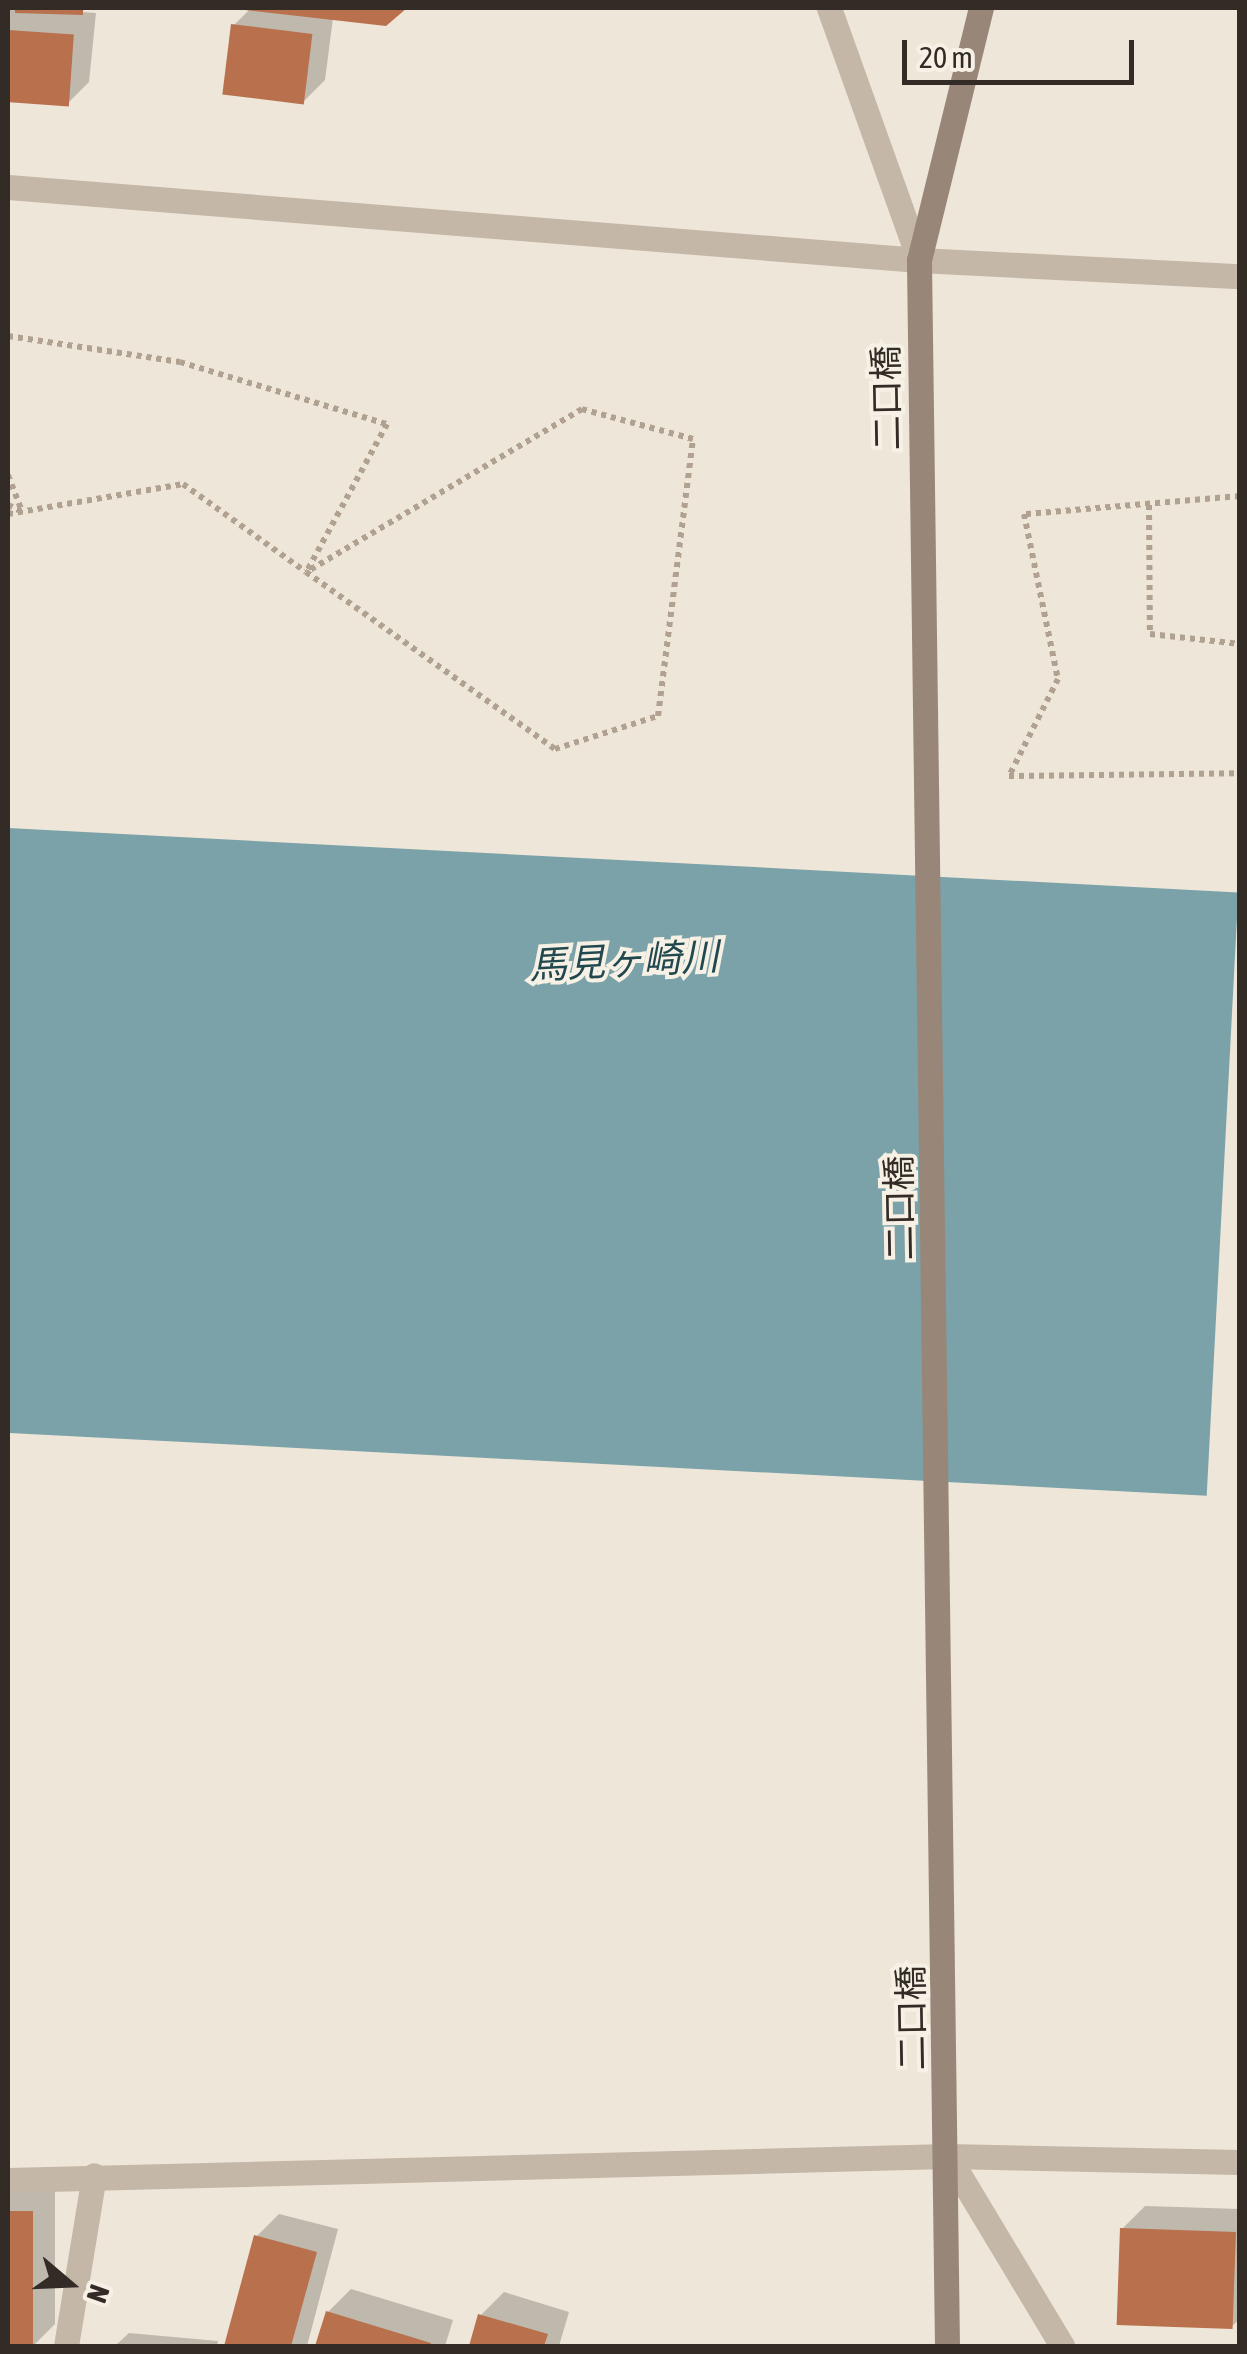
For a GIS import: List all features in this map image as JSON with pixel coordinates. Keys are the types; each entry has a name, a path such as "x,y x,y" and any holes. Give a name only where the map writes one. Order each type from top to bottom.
{"street":[{"path":"829,8 919,260"},
{"name":"二口橋","path":"947,2346 948,2156 919,260 981,8"},
{"path":"8,187 919,260 1240,276"},
{"path":"948,2156 1062,2346"},
{"path":"8,2180 948,2156 1240,2162"},
{"path":"66,2346 94,2175"}],"path":[{"path":"8,336 180,362 387,424 306,572"},
{"path":"8,514 183,484 306,572 555,749 658,716 694,439 582,408 306,572"},
{"path":"8,475 22,512"},
{"path":"1240,496 1024,514 1058,679 1009,776 1240,773"},
{"path":"1149,504 1150,634 1240,644"},
{"path":"8,505 22,512"}],"water":[{"name":"馬見ヶ崎川","path":"8,828 1238,892 1207,1496 8,1433"}],"building":[{"path":"15,8 83,8 83,15 15,13"},
{"path":"227,8 407,8 386,26"},
{"path":"231,24 312,34 304,104 222,94"},
{"path":"8,30 74,35 69,106 8,102"},
{"path":"8,2211 33,2211 33,2346 8,2346"},
{"path":"1120,2228 1236,2232 1233,2329 1117,2325"},
{"path":"254,2235 317,2252 291,2346 224,2346"},
{"path":"326,2311 431,2343 315,2346"},
{"path":"478,2314 548,2334 544,2346 469,2346"}]}
